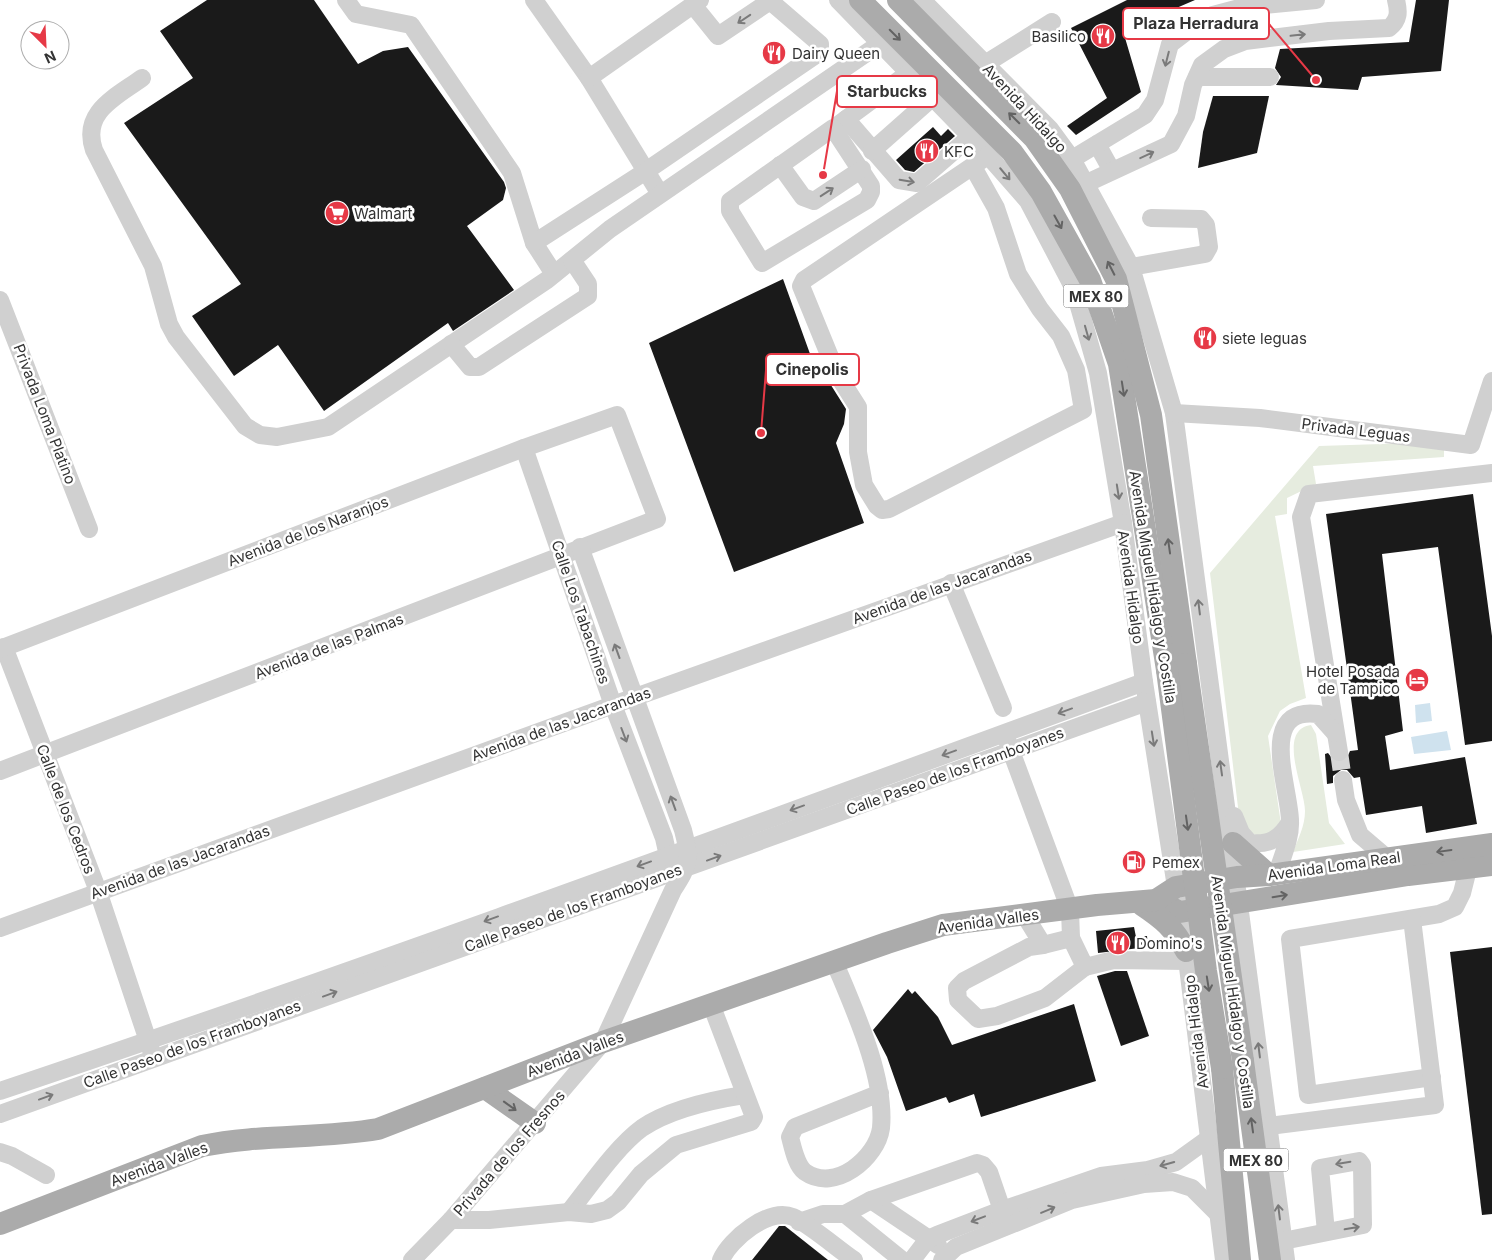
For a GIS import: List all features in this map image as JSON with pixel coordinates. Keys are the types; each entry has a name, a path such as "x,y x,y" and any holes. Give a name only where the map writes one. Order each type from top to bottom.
{"main road":[{"name":"Avenida Miguel Hidalgo y Costilla","path":"860,0 1012,152 1034,196 1090,280 1119,364 1176,667 1243,1061 1270,1260"},
{"name":"Avenida Miguel Hidalgo y Costilla","path":"898,0 1034,138 1064,164 1070,189 1119,288 1151,415 1206,971 1222,1068 1240,1260"},
{"name":"Avenida Loma Real","path":"1176,887 1237,877 1273,874 1492,844"},
{"path":"1233,848 1273,874"},
{"name":"Avenida Loma Real","path":"1184,939 1242,912 1408,875 1492,865"},
{"name":"Avenida Valles","path":"0,1224 202,1146 237,1139 341,1136 378,1129 602,1042 943,925 1147,901 1176,887"},
{"path":"1147,901 1184,939"},
{"path":"1147,901 1161,918 1184,939"},
{"path":"485,1088 535,1123"}],"street":[{"path":"346,0 356,14 411,25 512,173 534,243 554,274"},
{"path":"534,0 589,78 660,194"},
{"name":"Avenida Hidalgo","path":"838,0 989,155 1034,196 1074,290 1098,373 1122,523 1144,682 1184,939 1224,1260"},
{"name":"Avenida Hidalgo","path":"922,0 1050,129 1064,164 1087,183 1131,267 1174,413 1203,640 1242,912 1286,1260"},
{"path":"1064,164 1145,115 1155,100 1170,44 1195,25 1213,15 1244,7 1316,0"},
{"path":"1087,183 1171,144 1186,116 1202,65 1224,49 1244,41 1329,31 1389,28 1396,22 1399,11 1396,0"},
{"path":"534,243 646,171 820,52 820,44 770,1 718,36 697,3 589,78"},
{"path":"985,64 1052,22"},
{"path":"142,78 99,111 91,124 90,137 153,266 170,324 176,337 245,426 260,435 277,437 328,427 554,274 660,194 881,43"},
{"path":"839,124 870,186 871,192 868,200 762,263 728,206 730,201 910,72"},
{"path":"1197,77 1270,77"},
{"path":"872,151 933,96"},
{"path":"839,124 872,151 899,180 917,183 971,136"},
{"path":"1097,144 1112,171"},
{"path":"989,155 804,280 801,286 837,374 858,407 858,452 864,485 877,506 882,510 889,509 1083,410 1103,402"},
{"path":"780,166 803,197 814,201 862,169"},
{"path":"973,167 996,208 1018,274 1040,310 1061,336 1076,370 1083,410"},
{"path":"1131,267 1205,254 1209,247 1206,225 1201,219 1151,218"},
{"path":"452,344 470,367 479,367 588,296 588,284 572,260"},
{"name":"Privada Loma Platino","path":"0,300 89,529"},
{"name":"Privada Leguas","path":"1174,413 1260,418 1471,444 1492,382"},
{"name":"Avenida de los Naranjos","path":"2,648 524,448 617,415 658,519"},
{"name":"Calle Los Tabachines","path":"524,448 613,705 669,855 673,890"},
{"path":"1338,752 1301,516 1310,494 1492,473"},
{"name":"Avenida de las Palmas","path":"0,771 561,557 580,547 658,519"},
{"name":"Avenida de las Jacarandas","path":"0,928 634,697 1122,523"},
{"name":"Calle Los Tabachines","path":"580,547 688,848 688,867"},
{"path":"951,583 1003,708"},
{"name":"Calle de los Cedros","path":"2,648 98,891 151,1050"},
{"name":"Calle Paseo de los Framboyanes","path":"0,1114 151,1050 669,855 1144,682"},
{"name":"Calle Paseo de los Framboyanes","path":"0,1092 151,1050 671,873 1147,702"},
{"path":"1086,703 1094,721"},
{"path":"1273,874 1290,822 1280,750 1280,736 1286,723 1306,712 1318,714 1336,734"},
{"path":"1004,733 1070,910 1071,938 1086,967"},
{"path":"1343,780 1346,800 1360,835 1408,875"},
{"path":"1225,793 1241,833 1250,843 1260,844 1273,841 1282,834 1290,822"},
{"path":"1172,864 1181,867 1227,857 1233,848"},
{"path":"602,1042 673,890 688,867"},
{"path":"1432,1077 1308,1095 1290,939 1439,914 1455,907 1462,893 1468,869"},
{"path":"1024,914 1043,945"},
{"path":"1269,1126 1435,1105 1412,919"},
{"path":"1071,938 1029,947 964,981 957,988 958,1000 978,1019 997,1016 1045,998 1086,967 1184,939"},
{"path":"834,961 861,1028 880,1093 881,1129 869,1157 852,1170 826,1178 805,1172 798,1162 790,1138 796,1127 880,1093"},
{"path":"451,1220 489,1220 569,1212 591,1214 607,1210 618,1202 641,1174 676,1145 751,1122 754,1117 752,1109 744,1095 711,1004"},
{"name":"Privada de los Fresnos","path":"412,1260 451,1220 602,1042"},
{"path":"569,1212 605,1165 642,1128 675,1113 712,1100 744,1095"},
{"path":"912,1260 928,1239 1002,1210 1101,1176 1148,1170 1176,1162 1208,1139"},
{"path":"0,1152 12,1156 46,1176"},
{"path":"799,1222 823,1214 845,1214 871,1200 976,1163 983,1165 989,1172 1002,1210"},
{"path":"871,1200 906,1222 947,1257 956,1247 1072,1200 1144,1184 1173,1182 1192,1188 1217,1213"},
{"path":"845,1214 902,1260"},
{"path":"721,1260 726,1250 749,1227 772,1218 792,1217 854,1260"},
{"path":"1283,1241 1326,1232"}],"shaded area":[{"path":"1444,442 1444,457 1313,466 1316,484 1287,498 1287,514 1275,516 1306,698 1290,704 1280,711 1268,736 1281,824 1270,833 1260,836 1256,835 1240,824 1210,573 1319,446"},
{"path":"1311,725 1316,734 1329,823 1345,844 1293,852 1305,817 1304,801 1295,762 1295,737 1301,729"}],"water":[{"path":"1430,703 1432,721 1416,723 1415,705"},
{"path":"1447,731 1451,750 1414,754 1411,737"}],"building":[{"name":"Walmart","path":"207,0 314,0 358,64 383,51 408,47 504,182 506,188 503,200 467,226 514,290 453,331 448,323 324,411 278,345 234,376 192,316 241,284 124,123 193,78 160,31"},
{"path":"1127,0 1195,0 1123,31 1141,92 1076,135 1067,126 1107,98 1071,28"},
{"path":"1416,0 1449,0 1441,71 1362,77 1358,90 1276,85 1281,77 1275,68 1280,49 1409,42"},
{"path":"1213,96 1269,96 1257,153 1198,168 1203,132"},
{"name":"KFC","path":"933,127 941,136 948,129 955,136 914,172 905,170 896,160"},
{"path":"783,279 818,376 829,382 846,409 844,424 836,443 864,523 734,572 649,343"},
{"path":"1473,494 1492,636 1492,741 1465,745 1438,547 1382,554 1403,731 1385,736 1390,770 1465,757 1477,824 1426,833 1422,806 1366,815 1360,777 1354,778 1347,770 1341,770 1333,776 1333,783 1327,784 1325,754 1328,753 1335,762 1340,762 1346,760 1350,751 1358,750 1326,514"},
{"path":"1134,927 1136,937 1147,936 1148,947 1098,953 1096,931"},
{"path":"1492,947 1492,1214 1482,1215 1450,952"},
{"path":"1115,971 1127,971 1149,1036 1121,1046 1097,976"},
{"path":"908,989 912,994 915,991 938,1017 952,1045 1074,1004 1096,1081 981,1117 974,1094 949,1103 946,1097 906,1111 887,1057 873,1030"},
{"path":"779,1226 785,1226 828,1260 752,1260"}],"tunnel":[{"path":"1339,752 1343,780"}],"place":[{"name":"Basilico","path":"1103,36"},
{"name":"Dairy Queen","path":"774,53"},
{"name":"Plaza Herradura","path":"1316,80"},
{"name":"KFC","path":"927,151"},
{"name":"Starbucks","path":"823,175"},
{"name":"Walmart","path":"337,213"},
{"name":"siete leguas","path":"1205,338"},
{"name":"Cinepolis","path":"761,433"},
{"name":"Hotel Posada de Tampico","path":"1417,680"},
{"name":"Pemex","path":"1134,862"},
{"name":"Domino's","path":"1118,943"}]}
